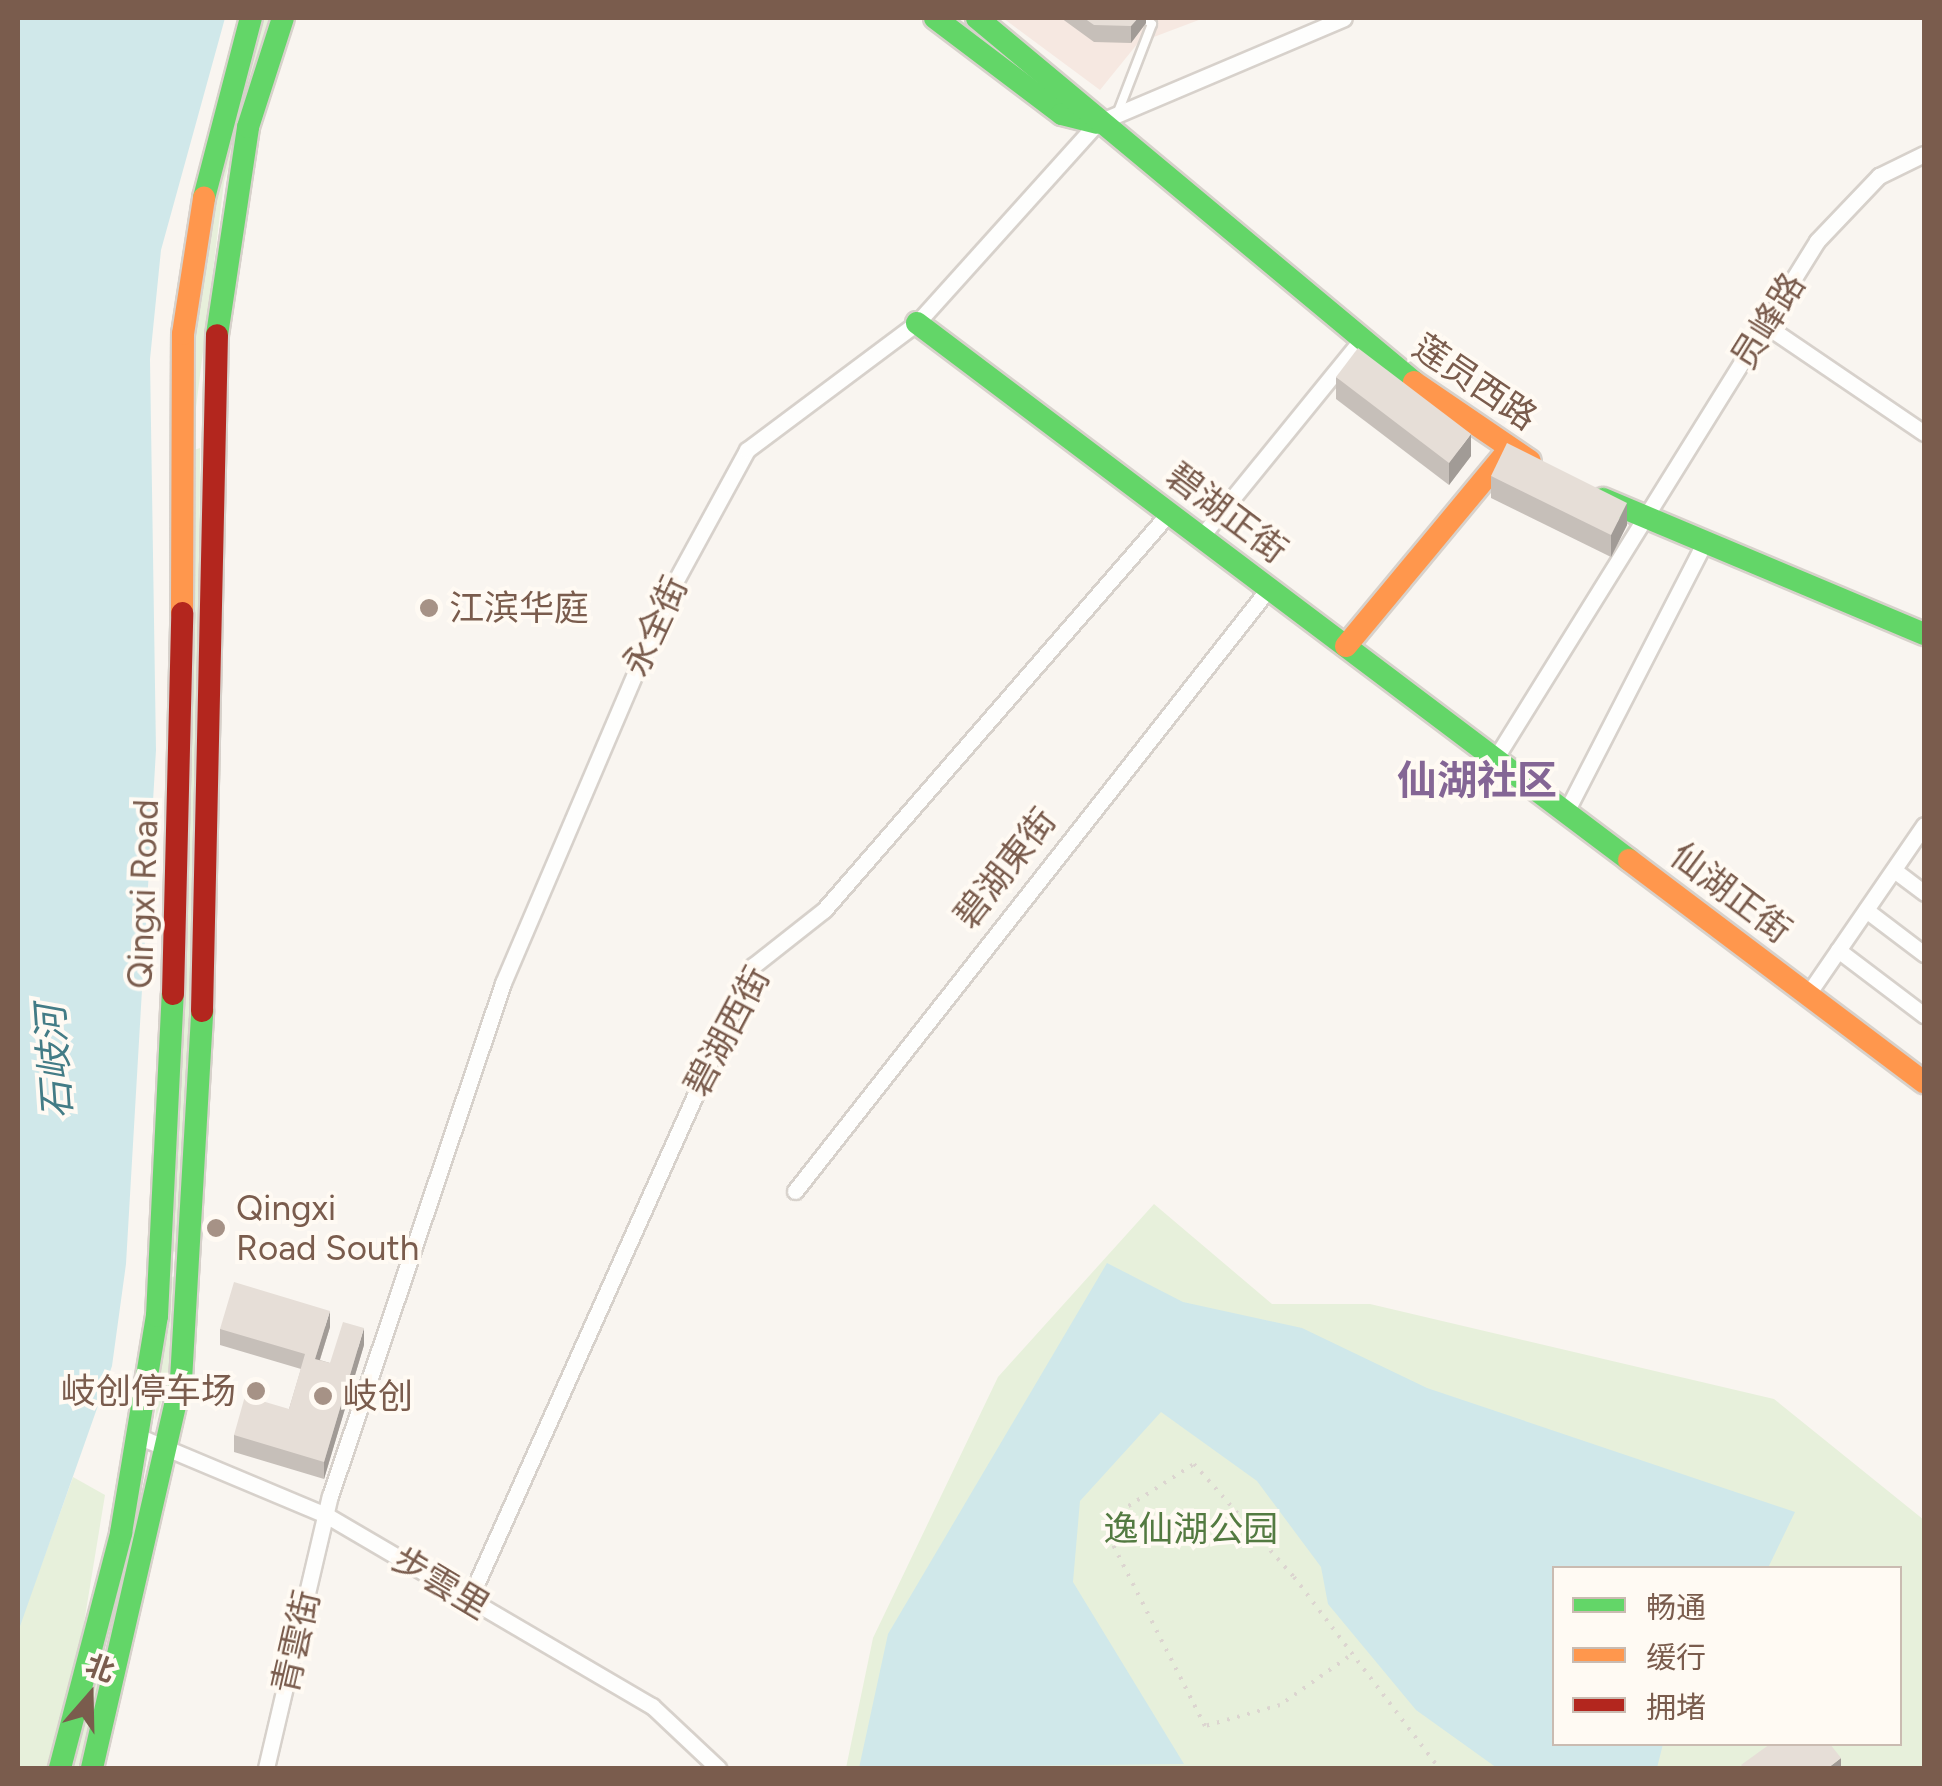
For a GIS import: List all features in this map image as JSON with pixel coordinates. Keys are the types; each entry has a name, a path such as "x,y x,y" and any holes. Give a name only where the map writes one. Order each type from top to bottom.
{"main road":[{"name":"Qingxi Road","path":"60,1768 90,1666 140,1438 160,1261 182,816 183,334 211,156 251,18"},
{"name":"Qingxi Road","path":"92,1768 166,1448 190,1262 211,852 216,327 228,216 283,18"},
{"name":"莲员西路","path":"936,18 1062,114 1107,119"},
{"name":"莲员西路","path":"977,18 1107,119 1358,344 1508,450 1645,521 1924,634"},
{"name":"碧湖正街","path":"917,323 1495,759"},
{"path":"1346,646 1508,450"},
{"name":"仙湖正街","path":"1495,759 1924,1082"},
{"path":"160,1261 190,1262"},
{"path":"90,1666 116,1676"}],"street":[{"name":"永全街","path":"326,1514 503,982 669,593 747,450 917,323 1107,119 1344,18"},
{"name":"员峰路","path":"1495,759 1765,325 1844,207 1924,154"},
{"path":"1765,325 1924,434"},
{"path":"1201,537 1358,344"},
{"name":"碧湖西街","path":"469,1600 753,966 824,910 1169,513"},
{"path":"1566,812 1703,546"},
{"name":"碧湖東街","path":"795,1191 1269,588"},
{"path":"1808,994 1922,834"},
{"path":"1894,870 1924,893"},
{"path":"1866,910 1924,954"},
{"path":"1838,950 1924,1015"},
{"name":"步雲里","path":"140,1438 326,1514 652,1706 718,1768"},
{"name":"青雲街","path":"266,1768 326,1514"}],"lane":[{"path":"1107,119 1152,24 1144,18"}],"path":[{"path":"1348,1657 1280,1705 1205,1726 1102,1523 1194,1464 1294,1577 1348,1657 1439,1768"}],"shaded area":[{"path":"1003,18 1204,18 1138,43 1100,90"}],"green space":[{"path":"261,18 272,18 224,182 193,432 189,347 213,184"},
{"path":"200,448 198,908 178,1253 170,1250 191,451"},
{"name":"逸仙湖公园","path":"1154,1204 1272,1304 1370,1304 1774,1399 1924,1520 1924,1768 846,1768 873,1638 998,1377"},
{"path":"181,1276 170,1376 155,1421 169,1277"},
{"path":"151,1461 154,1463 109,1658 104,1655"},
{"path":"73,1477 105,1495 72,1696 51,1768 18,1768 18,1629"},
{"path":"105,1672 78,1768 68,1768 97,1675"}],"water":[{"name":"石岐河","path":"18,18 225,18 161,250 150,359 156,750 126,1264 112,1366 18,1632"},
{"path":"1107,1263 1183,1302 1302,1328 1427,1388 1795,1512 1769,1566 1552,1566 1552,1746 1662,1746 1657,1768 1497,1768 1416,1710 1328,1604 1321,1567 1257,1481 1161,1412 1080,1501 1073,1582 1184,1764 859,1768 888,1634"}],"building":[{"path":"1084,18 1138,18 1131,26 1094,25"},
{"path":"1358,348 1471,434 1449,463 1336,377"},
{"path":"1507,443 1627,503 1611,535 1491,476"},
{"name":"岐创","path":"234,1282 330,1311 315,1359 330,1363 343,1322 364,1328 324,1462 234,1435 245,1396 289,1409 305,1354 220,1329"},
{"path":"1767,1746 1832,1746 1841,1758 1828,1768 1741,1765"}],"traffic: fast":[{"path":"204,198 251,18"},
{"path":"217,335 248,127 283,18"},
{"path":"935,18 1062,114 1097,123"},
{"path":"977,18 1414,382"},
{"path":"917,323 1629,860"},
{"path":"1603,499 1924,634"},
{"path":"60,1768 121,1533 157,1316 173,994"},
{"path":"92,1768 181,1380 202,1011"}],"traffic: slow":[{"path":"182,613 183,334 204,198"},
{"path":"1414,382 1530,461"},
{"path":"1346,646 1509,450"},
{"path":"1629,860 1924,1082"}],"traffic: jam":[{"path":"202,1011 217,335"},
{"path":"173,994 182,613"}],"place":[{"name":"江滨华庭","path":"429,608"},
{"name":"Qingxi Road South","path":"216,1228"},
{"name":"岐创停车场","path":"256,1391"},
{"name":"岐创","path":"323,1396"}],"district":[{"name":"仙湖社区","path":"1477,780"}]}
